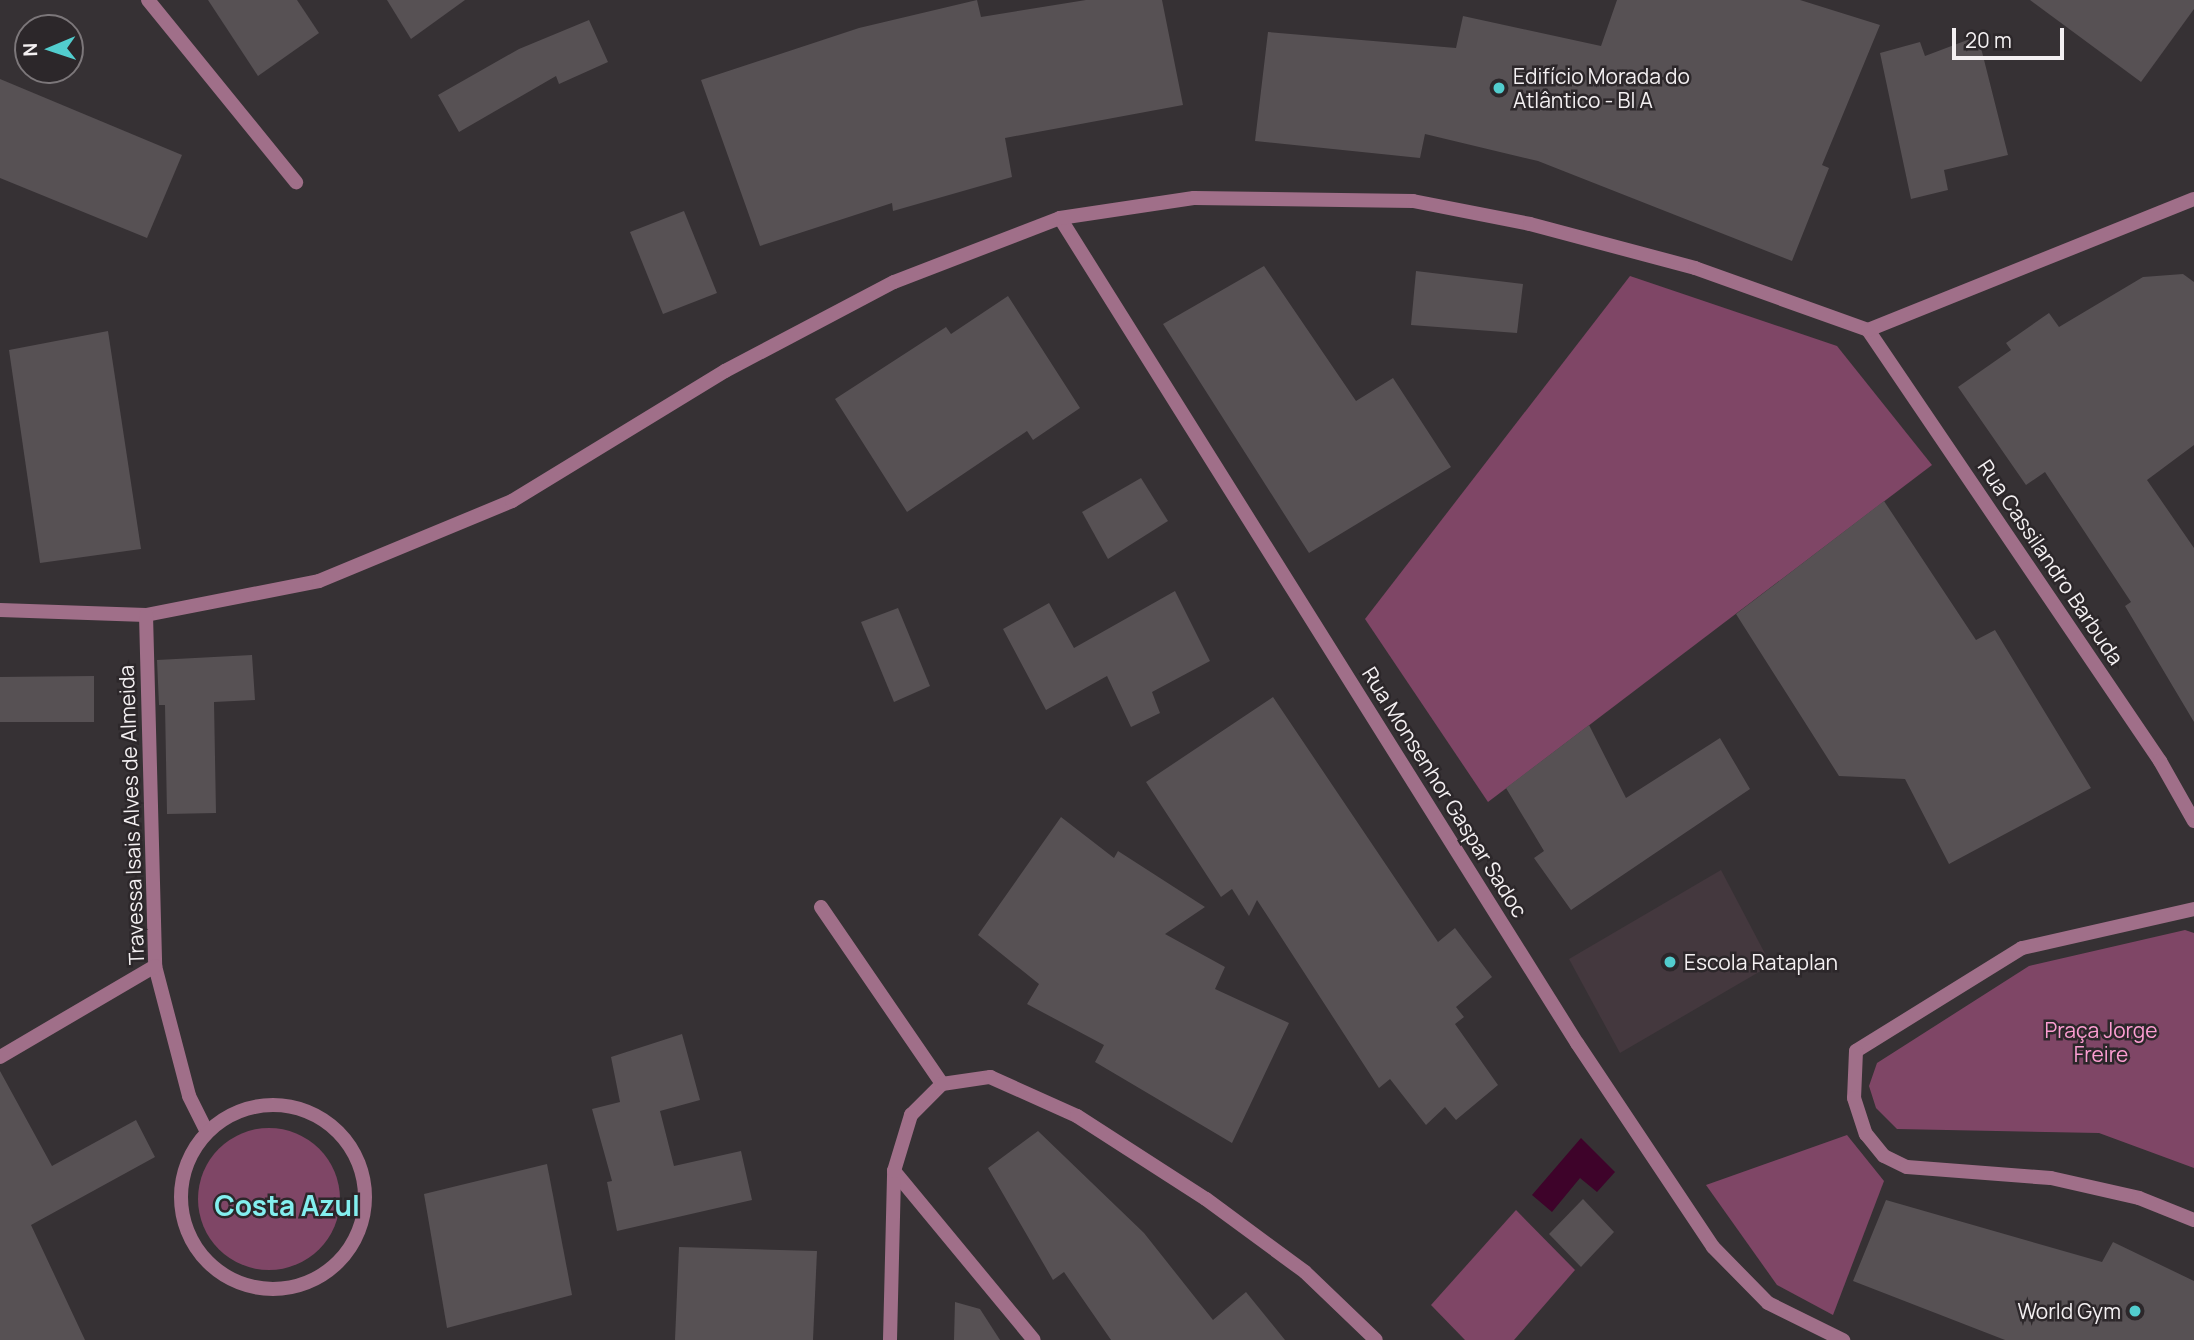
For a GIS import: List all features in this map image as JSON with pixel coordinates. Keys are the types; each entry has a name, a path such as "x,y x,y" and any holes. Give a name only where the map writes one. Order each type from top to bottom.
{"street":[{"path":"148,0 296,182"},
{"path":"0,610 146,615 319,582 512,501 724,370 894,282 1060,218 1194,198 1413,201 1530,224 1695,268 1868,330 2194,199"},
{"name":"Rua Monsenhor Gaspar Sadoc","path":"1060,218 1577,1043 1713,1247 1768,1303 1843,1340"},
{"name":"Rua Cassilandro Barbuda","path":"1868,330 2160,761 2194,821"},
{"name":"Travessa Isais Alves de Almeida","path":"146,615 155,966 189,1097 207,1132"},
{"path":"821,907 942,1084"},
{"path":"2194,909 2022,948 1856,1051 1854,1098 1866,1134 1884,1156 1906,1167 2051,1178 2139,1198 2194,1220"},
{"path":"0,1056 155,966"},
{"path":"890,1340 894,1171 911,1115 942,1084 990,1077 1077,1116 1305,1272 1376,1340"},
{"path":"264,1104 296,1106 341,1134 362,1171 366,1203 358,1234 340,1261 314,1280 283,1289 232,1278 198,1251 184,1222 181,1190 189,1159 207,1132 232,1113 264,1104"},
{"path":"894,1171 1034,1340"}],"shaded area":[{"name":"Escola Rataplan","path":"1721,870 1771,965 1620,1053 1569,959"},
{"path":"1581,1138 1615,1172 1597,1192 1580,1178 1552,1212 1532,1195"}],"green space":[{"path":"1630,276 1837,346 1932,465 1488,802 1365,619"},
{"name":"Praça Jorge Freire","path":"2185,930 2194,933 2194,1168 2099,1133 1897,1129 1876,1108 1869,1086 1877,1063 2029,966"},
{"path":"269,1128 296,1134 319,1149 334,1172 340,1199 334,1226 319,1249 296,1264 269,1270 242,1264 219,1249 204,1226 198,1199 204,1172 219,1149 242,1134"},
{"path":"1847,1135 1884,1181 1833,1315 1777,1285 1706,1185"},
{"path":"1516,1210 1575,1270 1514,1340 1465,1340 1431,1305"}],"building":[{"path":"208,0 297,0 319,33 258,76"},
{"path":"387,0 465,0 411,39"},
{"path":"977,0 981,17 1086,0 1162,0 1183,105 1005,138 1012,177 893,211 892,203 760,246 701,80 859,28"},
{"path":"1617,0 1800,0 1880,25 1822,165 1829,168 1792,261 1538,161 1425,134 1420,158 1255,141 1268,32 1456,48 1463,16 1601,46"},
{"path":"2030,0 2194,0 2194,9 2141,82"},
{"path":"589,20 608,62 559,84 556,76 459,132 438,95 519,49"},
{"path":"1978,36 2008,155 1944,170 1948,190 1911,199 1880,53 1920,42 1925,56"},
{"path":"0,79 182,155 147,238 0,178"},
{"path":"684,211 717,293 663,314 630,232"},
{"path":"1264,266 1356,401 1393,378 1451,467 1309,553 1163,324"},
{"path":"1416,271 1523,284 1517,333 1411,325"},
{"path":"2183,274 2194,282 2194,445 2147,480 2194,548 2194,722 2125,606 2131,602 2045,472 2026,485 1958,387 2011,350 2006,343 2049,313 2059,327 2143,277"},
{"path":"1008,296 1080,408 1033,440 1027,431 907,512 835,399 946,327 951,334"},
{"path":"108,331 141,549 40,563 9,350"},
{"path":"1141,478 1168,521 1108,559 1082,512"},
{"path":"1884,501 1976,640 1995,630 2091,788 1949,864 1905,779 1839,776 1736,614"},
{"path":"1175,591 1210,661 1152,692 1160,713 1131,727 1107,676 1046,710 1003,629 1049,603 1074,648"},
{"path":"898,608 930,686 894,702 861,622"},
{"path":"252,655 255,700 214,702 216,813 167,814 165,705 159,705 157,660"},
{"path":"94,676 94,722 0,722 0,677"},
{"path":"1273,697 1438,942 1455,928 1492,977 1456,1007 1464,1017 1455,1024 1498,1085 1456,1120 1445,1107 1426,1125 1390,1079 1379,1088 1257,900 1249,916 1232,889 1221,897 1146,782"},
{"path":"1589,725 1626,798 1720,738 1750,789 1571,910 1534,858 1544,851 1506,788"},
{"path":"1061,817 1114,858 1118,851 1205,907 1165,934 1225,967 1215,989 1289,1023 1232,1143 1095,1062 1104,1045 1027,1004 1039,984 978,935"},
{"path":"682,1034 700,1100 660,1111 674,1166 741,1151 752,1200 617,1231 607,1182 612,1181 592,1109 620,1102 611,1057"},
{"path":"0,1071 52,1166 136,1120 155,1157 31,1225 85,1340 0,1340"},
{"path":"1038,1131 1144,1233 1213,1320 1246,1292 1285,1340 1111,1340 1064,1272 1053,1280 988,1168"},
{"path":"547,1164 572,1295 447,1328 424,1194"},
{"path":"1583,1199 1614,1232 1581,1267 1549,1234"},
{"path":"1886,1200 2102,1262 2113,1242 2194,1281 2194,1340 2005,1340 1853,1281"},
{"path":"679,1247 817,1251 813,1340 675,1340"},
{"path":"955,1302 980,1309 1000,1340 954,1340"}],"place":[{"name":"Edifício Morada do Atlântico - Bl A","path":"1499,88"},
{"name":"Escola Rataplan","path":"1670,962"},
{"name":"World Gym","path":"2135,1311"}],"district":[{"name":"Costa Azul","path":"287,1205"}]}
